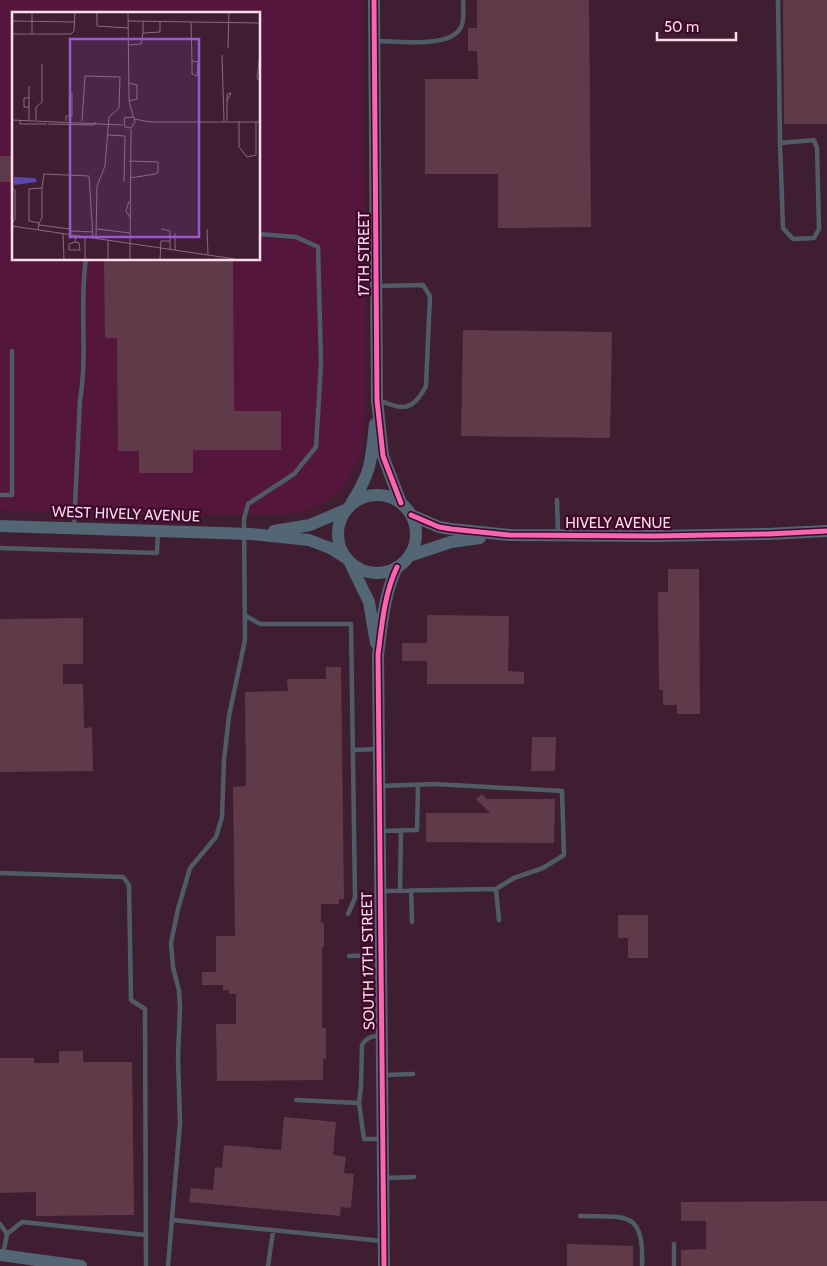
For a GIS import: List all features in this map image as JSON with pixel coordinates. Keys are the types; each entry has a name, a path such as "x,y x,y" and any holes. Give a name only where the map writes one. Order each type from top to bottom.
{"street":[{"name":"17TH STREET","path":"374,0 377,400 383,456 401,503"},
{"name":"17TH STREET","path":"348,508 362,486 368,472 377,400"},
{"path":"374,495 388,496 401,503 411,515 416,532 413,548 409,556 390,571 372,573 364,571 330,548 309,540 247,534 315,523 348,508 361,498 374,495"},
{"path":"348,508 339,523 339,546 369,602 378,655"},
{"name":"HIVELY AVENUE","path":"411,515 439,527 510,535 674,536 827,531"},
{"name":"WEST HIVELY AVENUE","path":"0,526 247,534"},
{"name":"HIVELY AVENUE","path":"409,556 451,542 510,535"},
{"path":"378,655 386,597 397,567"},
{"name":"SOUTH 17TH STREET","path":"378,655 384,1266"},
{"path":"2,1255 39,1263 81,1266"}],"lane":[{"path":"375,41 440,42 455,36 462,26 464,0"},
{"path":"778,0 780,143 783,228 793,239 814,238 819,229 817,148 814,140 780,143"},
{"path":"168,1266 180,1123 178,1057 180,1007 171,943 178,908 190,868 216,837 222,817 224,760 229,716 245,640 247,534 244,519 248,504 294,474 316,447 321,364 318,247 296,237 260,234"},
{"path":"74,528 80,408 83,385 86,260"},
{"path":"376,286 395,284 423,285 430,296 426,386 420,397 412,405 396,408 377,400"},
{"path":"0,494 12,495 12,351"},
{"path":"557,500 558,535"},
{"path":"0,548 158,553 158,531"},
{"path":"246,616 260,624 351,624 355,898 348,914"},
{"path":"353,750 379,749"},
{"path":"379,786 418,785 562,791 564,855 543,868 514,878 496,889 380,891"},
{"path":"380,831 417,830 418,785"},
{"path":"400,891 401,830"},
{"path":"0,873 124,877 129,885 131,1000 145,1009 146,1266"},
{"path":"496,889 499,920"},
{"path":"411,890 412,922"},
{"path":"349,956 381,955"},
{"path":"382,1036 371,1036 362,1045 361,1086 358,1103 364,1139 383,1139"},
{"path":"382,1075 413,1074"},
{"path":"296,1100 358,1103"},
{"path":"383,1178 414,1177"},
{"path":"580,1216 626,1217 635,1223 643,1244 642,1266"},
{"path":"172,1220 384,1241"},
{"path":"2,1255 7,1234 22,1222 146,1235"},
{"path":"0,1224 7,1234"},
{"path":"268,1266 273,1231"},
{"path":"674,1244 674,1266"}],"shaded area":[{"path":"0,0 363,0 366,411 362,451 345,486 329,500 306,511 283,515 59,513 0,510"}],"building":[{"path":"477,0 589,0 591,227 498,228 498,174 425,174 425,79 478,79 477,51 468,51 468,28 477,28"},
{"path":"783,0 827,0 827,124 784,124"},
{"path":"0,156 12,156 12,182 0,182"},
{"path":"104,260 233,260 234,411 281,411 281,450 193,450 193,473 139,473 139,451 118,451 117,338 105,338"},
{"path":"463,330 612,332 610,438 461,436"},
{"path":"668,569 699,569 700,714 677,714 677,705 663,705 663,690 659,690 658,592 668,592"},
{"path":"427,615 509,616 508,671 524,672 524,684 427,684 427,661 402,661 402,643 427,643"},
{"path":"83,618 83,664 63,664 63,684 83,684 84,728 92,727 93,771 0,772 0,619"},
{"path":"326,667 341,667 344,899 339,899 339,904 321,904 321,923 324,923 324,947 322,947 322,1028 326,1028 326,1059 323,1059 323,1080 217,1081 216,1024 236,1024 236,994 229,994 229,990 223,990 223,985 202,985 202,972 216,972 216,936 235,936 233,787 246,786 245,692 288,691 287,679 326,679"},
{"path":"532,737 556,737 555,771 531,771"},
{"path":"482,794 487,799 555,799 554,843 426,842 426,813 490,813 476,799"},
{"path":"618,915 648,915 648,958 628,958 628,938 618,938"},
{"path":"59,1051 83,1051 83,1062 132,1062 134,1215 36,1216 36,1192 0,1193 0,1058 34,1058 34,1063 59,1063"},
{"path":"284,1117 336,1122 333,1155 346,1157 344,1173 354,1174 351,1208 341,1207 340,1216 189,1202 191,1188 213,1190 215,1167 222,1168 224,1145 281,1150"},
{"path":"827,1201 827,1266 681,1266 681,1250 706,1249 706,1221 681,1221 681,1202"},
{"path":"567,1244 633,1246 633,1266 567,1266"}],"cycle path":[{"path":"374,0 377,400 383,456 401,503"},
{"path":"411,515 439,527 509,535 655,536 827,531"},
{"path":"384,1266 378,655 386,599 397,567"}]}
